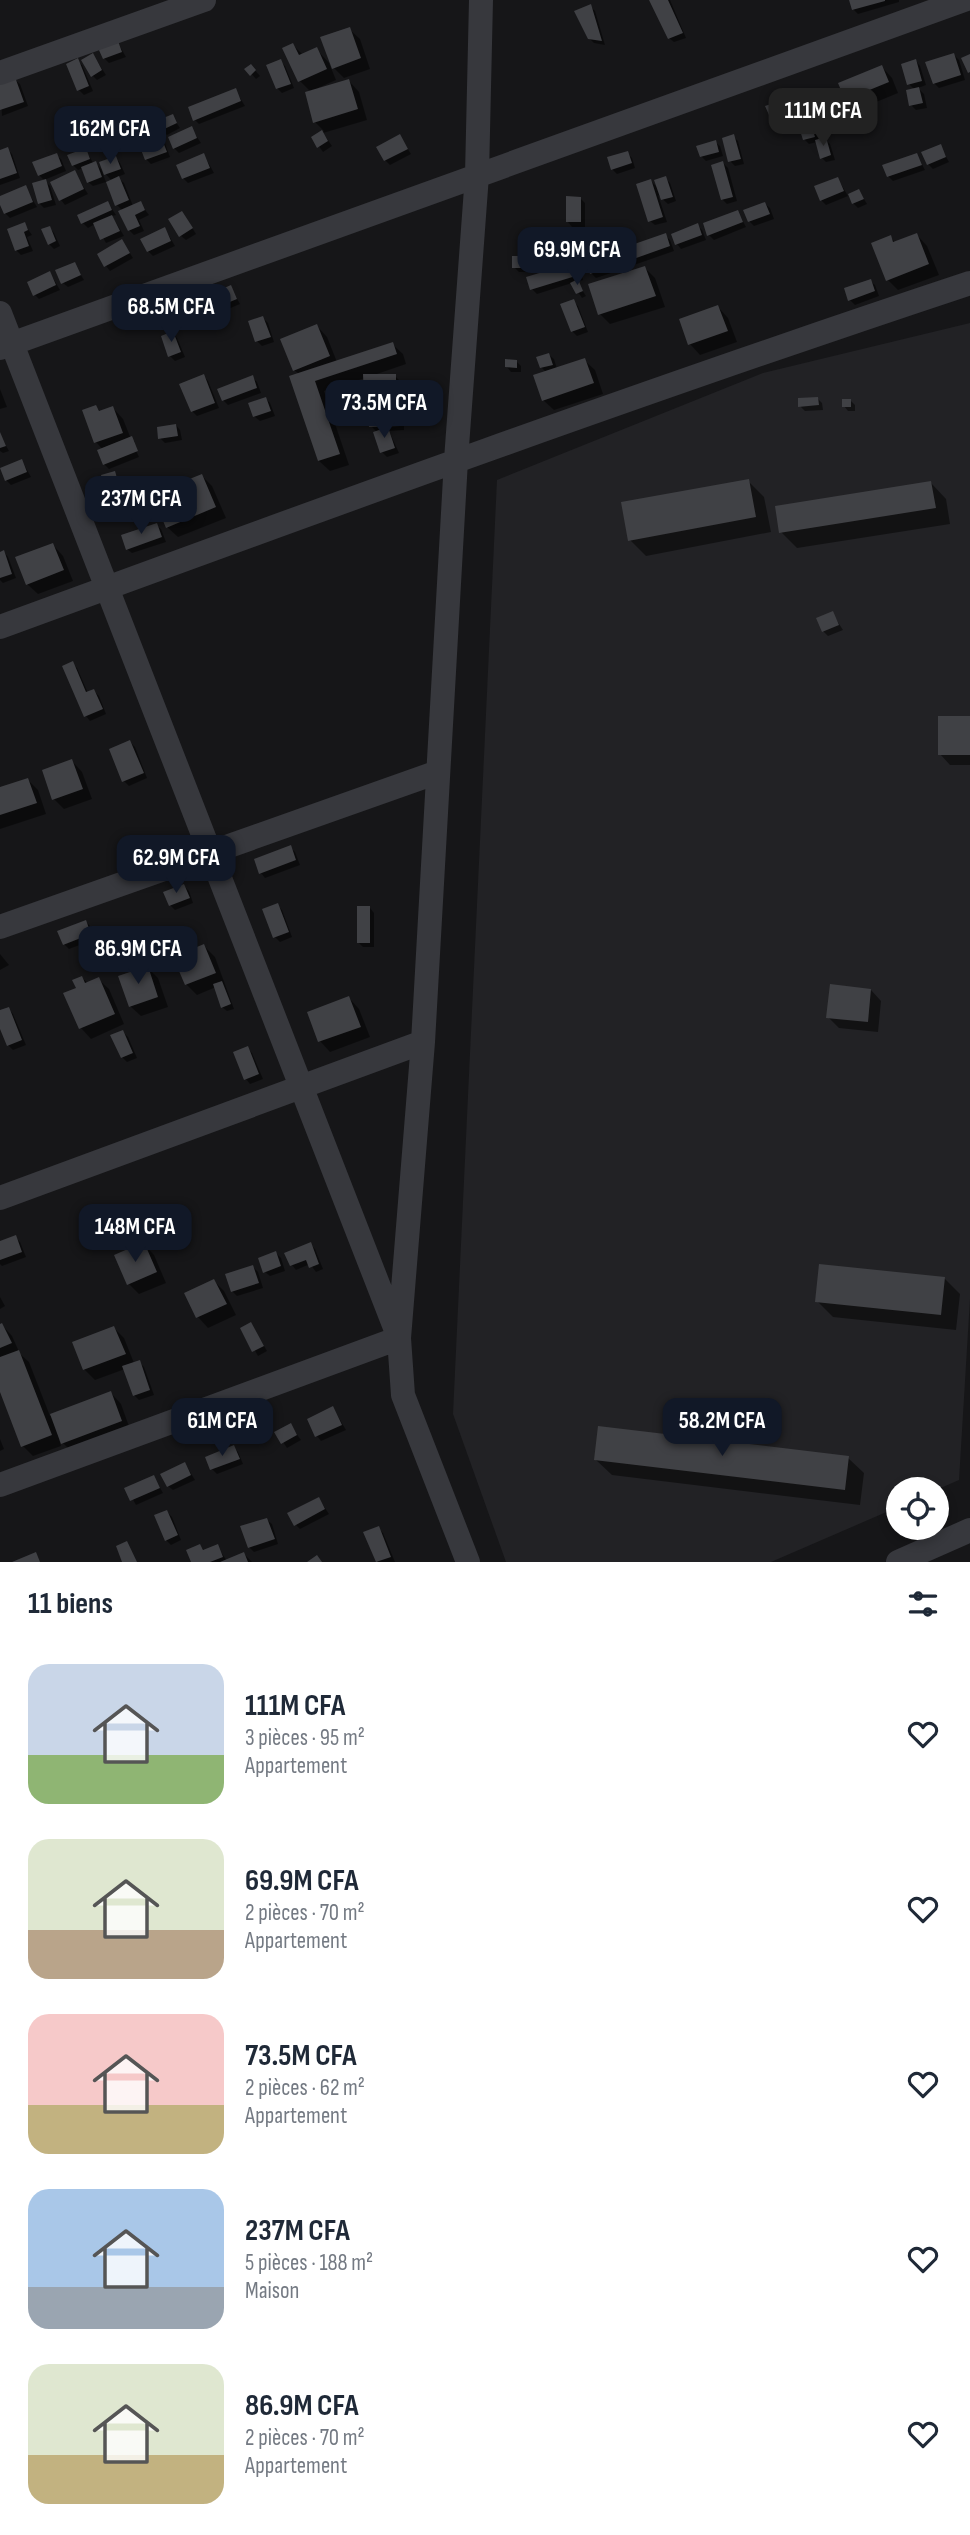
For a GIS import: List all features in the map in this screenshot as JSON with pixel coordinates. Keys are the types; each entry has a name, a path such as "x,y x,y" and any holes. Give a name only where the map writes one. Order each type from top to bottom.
{"street":[{"path":"0,73 204,0"},
{"path":"468,1562 403,1395 398,1338 423,1042 456,460 477,175 481,0"},
{"path":"6,345 964,0"},
{"path":"0,627 456,460 970,283"},
{"path":"0,313 6,345 107,588 398,1338"},
{"path":"0,927 438,772"},
{"path":"0,1198 423,1042"},
{"path":"0,1485 398,1338"},
{"path":"898,1562 970,1530"}],"shaded area":[{"path":"970,323 970,1299 959,1480 949,1484 949,1477 886,1477 886,1512 771,1562 506,1562 453,1414 497,480 763,373"}],"building":[{"path":"649,0 668,0 683,33 668,39"},
{"path":"849,0 885,0 885,1 852,10"},
{"path":"591,4 602,41 588,39 574,11"},
{"path":"350,27 361,58 332,69 320,37"},
{"path":"118,41 122,52 103,59 98,48"},
{"path":"293,43 299,55 317,47 327,69 298,82 282,48"},
{"path":"93,53 102,70 91,77 81,60"},
{"path":"954,53 961,75 933,84 925,62"},
{"path":"970,54 970,72 968,73 961,58"},
{"path":"78,58 89,86 77,91 66,64"},
{"path":"281,59 291,84 276,89 266,65"},
{"path":"916,59 922,81 907,85 901,64"},
{"path":"251,64 256,70 250,76 244,69"},
{"path":"882,65 889,82 845,100 838,83"},
{"path":"15,77 24,102 0,110 0,83"},
{"path":"349,79 358,109 313,123 305,92"},
{"path":"919,87 923,103 909,106 906,90"},
{"path":"236,88 241,101 193,121 188,107"},
{"path":"814,90 818,104 787,114 783,100"},
{"path":"777,102 780,112 769,115 765,106"},
{"path":"173,114 177,123 160,131 156,121"},
{"path":"810,120 815,137 803,140 798,124"},
{"path":"192,126 197,138 173,149 168,137"},
{"path":"322,130 328,141 317,148 311,137"},
{"path":"160,134 167,152 145,160 138,142"},
{"path":"400,134 408,149 384,161 376,147"},
{"path":"734,134 741,159 728,162 722,138"},
{"path":"826,137 831,155 820,159 815,140"},
{"path":"716,140 719,152 700,157 696,146"},
{"path":"941,144 946,157 927,165 921,152"},
{"path":"8,147 17,173 0,179 0,150"},
{"path":"86,148 90,159 72,166 67,155"},
{"path":"628,151 632,163 611,170 607,157"},
{"path":"57,153 62,166 38,176 32,162"},
{"path":"204,153 210,168 182,179 176,165"},
{"path":"917,153 922,165 887,177 882,165"},
{"path":"116,156 121,169 104,175 99,162"},
{"path":"96,161 102,177 87,183 81,167"},
{"path":"723,161 733,197 721,200 711,165"},
{"path":"75,170 84,189 59,201 50,182"},
{"path":"119,176 129,200 115,206 106,182"},
{"path":"666,176 673,197 661,200 654,180"},
{"path":"838,177 844,191 820,201 814,186"},
{"path":"46,179 52,200 38,204 32,183"},
{"path":"651,179 663,217 648,222 636,184"},
{"path":"26,185 33,202 4,214 0,196"},
{"path":"859,189 864,199 852,204 848,194"},
{"path":"566,196 581,197 581,222 566,222"},
{"path":"108,201 112,210 81,224 77,215"},
{"path":"141,201 145,210 135,215 140,226 128,231 118,211"},
{"path":"765,202 770,214 748,222 743,210"},
{"path":"738,210 743,222 707,236 703,223"},
{"path":"182,211 193,228 179,237 168,219"},
{"path":"112,215 120,231 100,240 93,223"},
{"path":"25,222 28,230 24,232 29,246 15,251 7,229"},
{"path":"698,223 702,235 675,245 671,234"},
{"path":"50,226 56,241 48,245 41,229"},
{"path":"165,227 171,241 147,252 140,239"},
{"path":"666,233 670,246 625,262 620,249"},
{"path":"917,233 929,264 886,281 871,243 891,235 893,242"},
{"path":"556,237 558,252 536,255 534,240"},
{"path":"122,239 130,253 104,267 97,254"},
{"path":"609,246 616,265 590,274 583,255"},
{"path":"512,256 527,256 527,268 512,268"},
{"path":"75,262 81,275 61,284 55,270"},
{"path":"576,262 579,275 530,290 526,277"},
{"path":"645,266 656,296 598,315 588,284"},
{"path":"50,271 56,285 33,296 27,282"},
{"path":"578,279 583,291 576,294 570,283"},
{"path":"871,279 875,291 848,301 844,288"},
{"path":"231,285 237,299 189,319 183,306"},
{"path":"574,299 585,327 571,332 560,304"},
{"path":"718,305 728,331 688,345 679,319"},
{"path":"263,316 271,337 255,342 248,321"},
{"path":"317,324 330,356 293,371 280,339"},
{"path":"173,331 181,352 168,357 161,336"},
{"path":"393,342 397,354 315,381 340,454 318,461 289,376"},
{"path":"549,353 553,365 540,368 536,357"},
{"path":"585,358 594,383 542,401 533,375"},
{"path":"505,359 517,360 517,368 505,367"},
{"path":"204,374 215,403 191,412 179,384"},
{"path":"363,374 396,374 396,400 364,400"},
{"path":"253,375 257,388 222,401 217,389"},
{"path":"266,397 271,411 253,417 248,403"},
{"path":"818,397 819,405 798,407 798,398"},
{"path":"842,399 851,399 851,407 842,407"},
{"path":"96,405 99,411 113,406 123,433 94,443 82,410"},
{"path":"399,408 400,426 369,427 368,409"},
{"path":"176,424 178,436 158,439 157,427"},
{"path":"388,427 395,448 380,453 373,432"},
{"path":"0,432 6,446 0,448"},
{"path":"132,436 138,451 103,465 97,450"},
{"path":"22,459 27,472 5,481 0,468"},
{"path":"115,471 122,495 108,499 101,475"},
{"path":"202,474 216,507 166,528 152,494"},
{"path":"749,479 756,517 628,541 621,502"},
{"path":"931,481 936,508 779,533 775,506"},
{"path":"157,523 162,537 126,550 121,535"},
{"path":"53,543 64,570 26,585 15,557"},
{"path":"4,550 12,574 0,578 0,552"},
{"path":"833,611 839,625 822,632 816,618"},
{"path":"73,661 86,692 94,689 103,709 84,717 62,666"},
{"path":"938,716 970,716 970,755 938,755"},
{"path":"130,740 144,773 122,782 109,749"},
{"path":"72,759 83,789 52,800 42,770"},
{"path":"28,778 37,803 0,815 0,787"},
{"path":"291,845 296,860 259,874 254,859"},
{"path":"184,884 190,898 169,906 163,892"},
{"path":"278,903 289,932 273,938 262,909"},
{"path":"357,906 370,906 370,943 357,943"},
{"path":"86,920 91,934 63,945 57,931"},
{"path":"204,944 216,973 185,985 173,957"},
{"path":"148,966 158,997 129,1007 118,976"},
{"path":"82,976 85,983 99,977 115,1014 79,1029 63,993 76,988 72,980"},
{"path":"222,981 231,1004 221,1008 213,984"},
{"path":"830,984 871,989 868,1022 826,1018"},
{"path":"349,996 361,1027 318,1042 307,1012"},
{"path":"9,1007 22,1040 7,1046 0,1029 0,1010"},
{"path":"123,1030 133,1053 121,1058 110,1035"},
{"path":"248,1046 259,1074 244,1080 233,1052"},
{"path":"16,1235 22,1252 0,1260 0,1241"},
{"path":"144,1242 157,1272 127,1285 114,1255"},
{"path":"311,1242 319,1264 309,1268 306,1260 290,1266 284,1253"},
{"path":"276,1251 281,1266 263,1273 258,1258"},
{"path":"819,1264 945,1277 941,1315 815,1302"},
{"path":"253,1265 259,1283 231,1292 225,1274"},
{"path":"214,1279 227,1304 196,1318 184,1293"},
{"path":"251,1322 264,1346 252,1352 240,1328"},
{"path":"2,1323 12,1343 0,1348 0,1324"},
{"path":"114,1326 126,1354 83,1370 72,1342"},
{"path":"19,1350 52,1435 21,1447 0,1392 0,1357"},
{"path":"140,1360 150,1390 133,1396 122,1366"},
{"path":"111,1391 122,1421 61,1444 50,1414"},
{"path":"333,1406 342,1425 315,1437 307,1419"},
{"path":"291,1423 297,1435 281,1444 274,1432"},
{"path":"598,1426 849,1456 845,1490 594,1460"},
{"path":"234,1445 240,1459 210,1470 205,1457"},
{"path":"185,1462 191,1475 167,1487 160,1474"},
{"path":"154,1475 160,1488 130,1501 124,1488"},
{"path":"319,1497 325,1509 294,1526 287,1513"},
{"path":"167,1510 178,1535 165,1541 154,1515"},
{"path":"267,1518 275,1539 248,1548 240,1526"},
{"path":"379,1526 391,1557 376,1562 363,1532"},
{"path":"127,1541 137,1562 122,1562 116,1546"},
{"path":"200,1544 203,1550 218,1544 223,1557 210,1562 191,1562 186,1550"},
{"path":"36,1552 40,1562 12,1562"},
{"path":"244,1552 248,1562 220,1562"},
{"path":"317,1555 322,1562 307,1562"}]}
